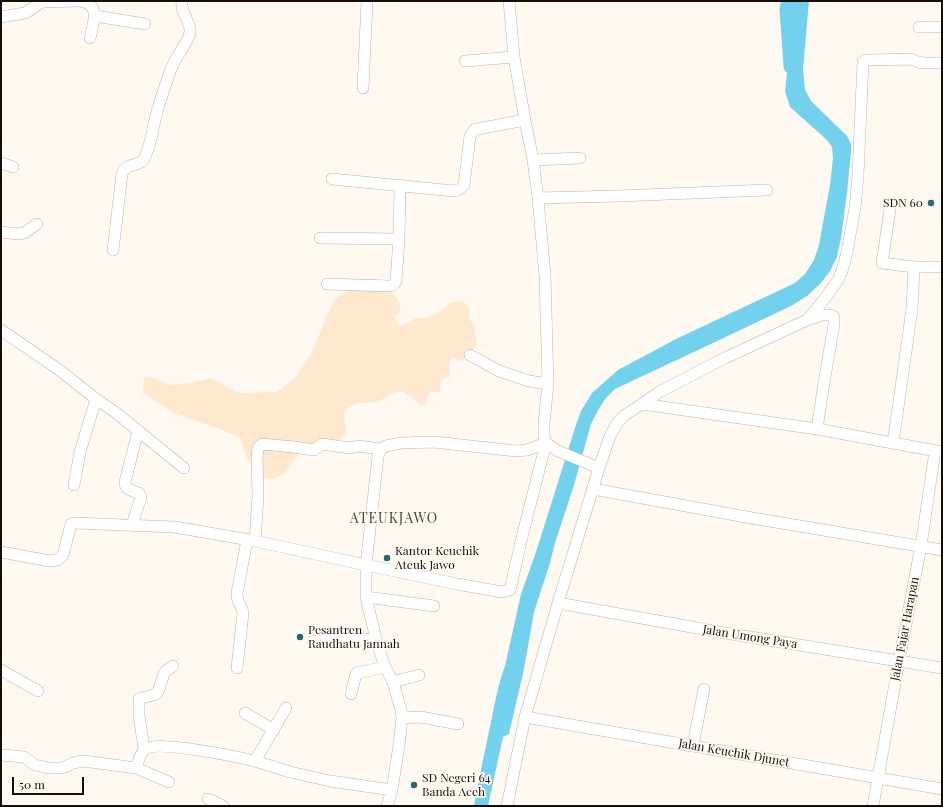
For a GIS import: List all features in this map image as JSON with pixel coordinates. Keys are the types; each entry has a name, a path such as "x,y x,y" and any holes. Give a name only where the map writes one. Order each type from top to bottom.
{"street":[{"path":"113,250 123,169 144,160 148,151 157,111 172,67 176,57 187,41 190,32 189,25 182,9 182,1"},
{"path":"363,88 367,1"},
{"path":"1,552 50,561 57,560 63,555 72,523 175,527 251,540 502,592 510,590 546,444 544,436 544,423 548,384 545,276 538,198 533,160 514,57 509,1"},
{"path":"1,17 25,13 42,2 86,2 90,4 95,16 90,38"},
{"path":"95,16 145,24"},
{"path":"918,27 942,27"},
{"path":"465,61 514,57"},
{"path":"807,320 834,286 842,271 846,257 855,208 858,175 863,62 866,60 902,58 923,63 942,63"},
{"path":"332,179 458,190 464,185 470,136 472,132 477,128 525,120"},
{"path":"533,160 580,158"},
{"path":"1,163 13,167"},
{"path":"327,284 392,286 396,281 399,239 400,185"},
{"path":"538,198 767,190"},
{"path":"890,209 882,263 914,267 942,267"},
{"path":"1,232 17,234 24,233 37,224"},
{"path":"320,238 399,239"},
{"path":"893,443 912,309 914,267"},
{"path":"507,806 525,717 593,489 595,467 618,422 624,415 659,392 807,320 827,314 834,317 834,320 817,429"},
{"path":"1,330 58,369 115,412 184,468"},
{"path":"470,355 499,371 529,381 548,384"},
{"path":"74,485 80,452 96,399"},
{"path":"642,404 817,429 938,452"},
{"path":"132,525 141,497 139,493 127,488 125,482 138,431"},
{"path":"388,806 392,790 402,718 393,682 385,667 376,639 366,597 366,565 378,456 381,449 386,446 401,443 434,442 516,451 527,450 546,444"},
{"path":"237,668 242,613 237,593 251,540 258,496 258,448 262,444 314,450 322,444 350,448 358,446 381,449"},
{"path":"546,444 558,452 595,467"},
{"name":"Jalan Fajar Harapan","path":"873,806 938,452"},
{"path":"593,489 942,550"},
{"path":"366,597 434,606"},
{"name":"Jalan Umong Paya","path":"558,603 725,633 942,668"},
{"path":"313,641 376,639"},
{"path":"136,768 144,749 139,715 139,699 154,695 158,692 164,674 173,666"},
{"path":"351,694 357,673 385,667"},
{"path":"1,670 38,691"},
{"path":"393,682 419,675"},
{"path":"693,745 704,689"},
{"path":"255,761 286,708"},
{"path":"245,713 274,730"},
{"path":"402,718 421,717 458,724"},
{"name":"Jalan Keuchik Djunet","path":"525,717 942,789"},
{"path":"144,749 148,747 192,749 224,754 330,781 392,790"},
{"path":"1,755 24,757 35,765 48,768 62,768 73,763 83,761 136,768 169,782"},
{"path":"208,799 223,806"}],"shaded area":[{"path":"360,288 390,291 397,298 401,309 395,317 399,327 416,318 427,318 440,312 451,303 462,300 468,306 470,319 475,329 477,345 469,356 461,361 452,357 449,364 450,376 442,379 440,390 437,393 430,391 425,405 421,406 412,397 401,391 379,401 370,403 356,403 346,409 344,414 346,432 342,438 334,444 302,448 284,474 274,479 263,478 254,468 247,459 240,438 220,429 176,414 143,393 144,377 151,377 169,385 192,383 210,378 239,393 277,392 295,378 312,352 332,304 341,294"}],"water":[{"path":"795,1 809,1 803,69 805,90 811,101 847,136 851,144 847,192 837,257 830,271 821,283 807,296 791,306 615,389 606,398 598,410 591,424 574,485 534,612 524,669 509,734 503,737 488,806 474,806 500,680 505,666 521,594 581,411 592,393 618,370 676,339 795,283 805,274 814,260 819,245 830,185 833,158 832,147 827,140 790,107 785,91"}],"waterway":[{"path":"790,1 788,9 792,66"}],"place":[{"name":"SDN 60","path":"931,203"},
{"name":"Kantor Keuchik Ateuk Jawo","path":"387,558"},
{"name":"Pesantren Raudhatu Jannah","path":"300,637"},
{"name":"SD Negeri 64 Banda Aceh","path":"414,785"}],"district":[{"name":"ATEUKJAWO","path":"394,519"}]}
